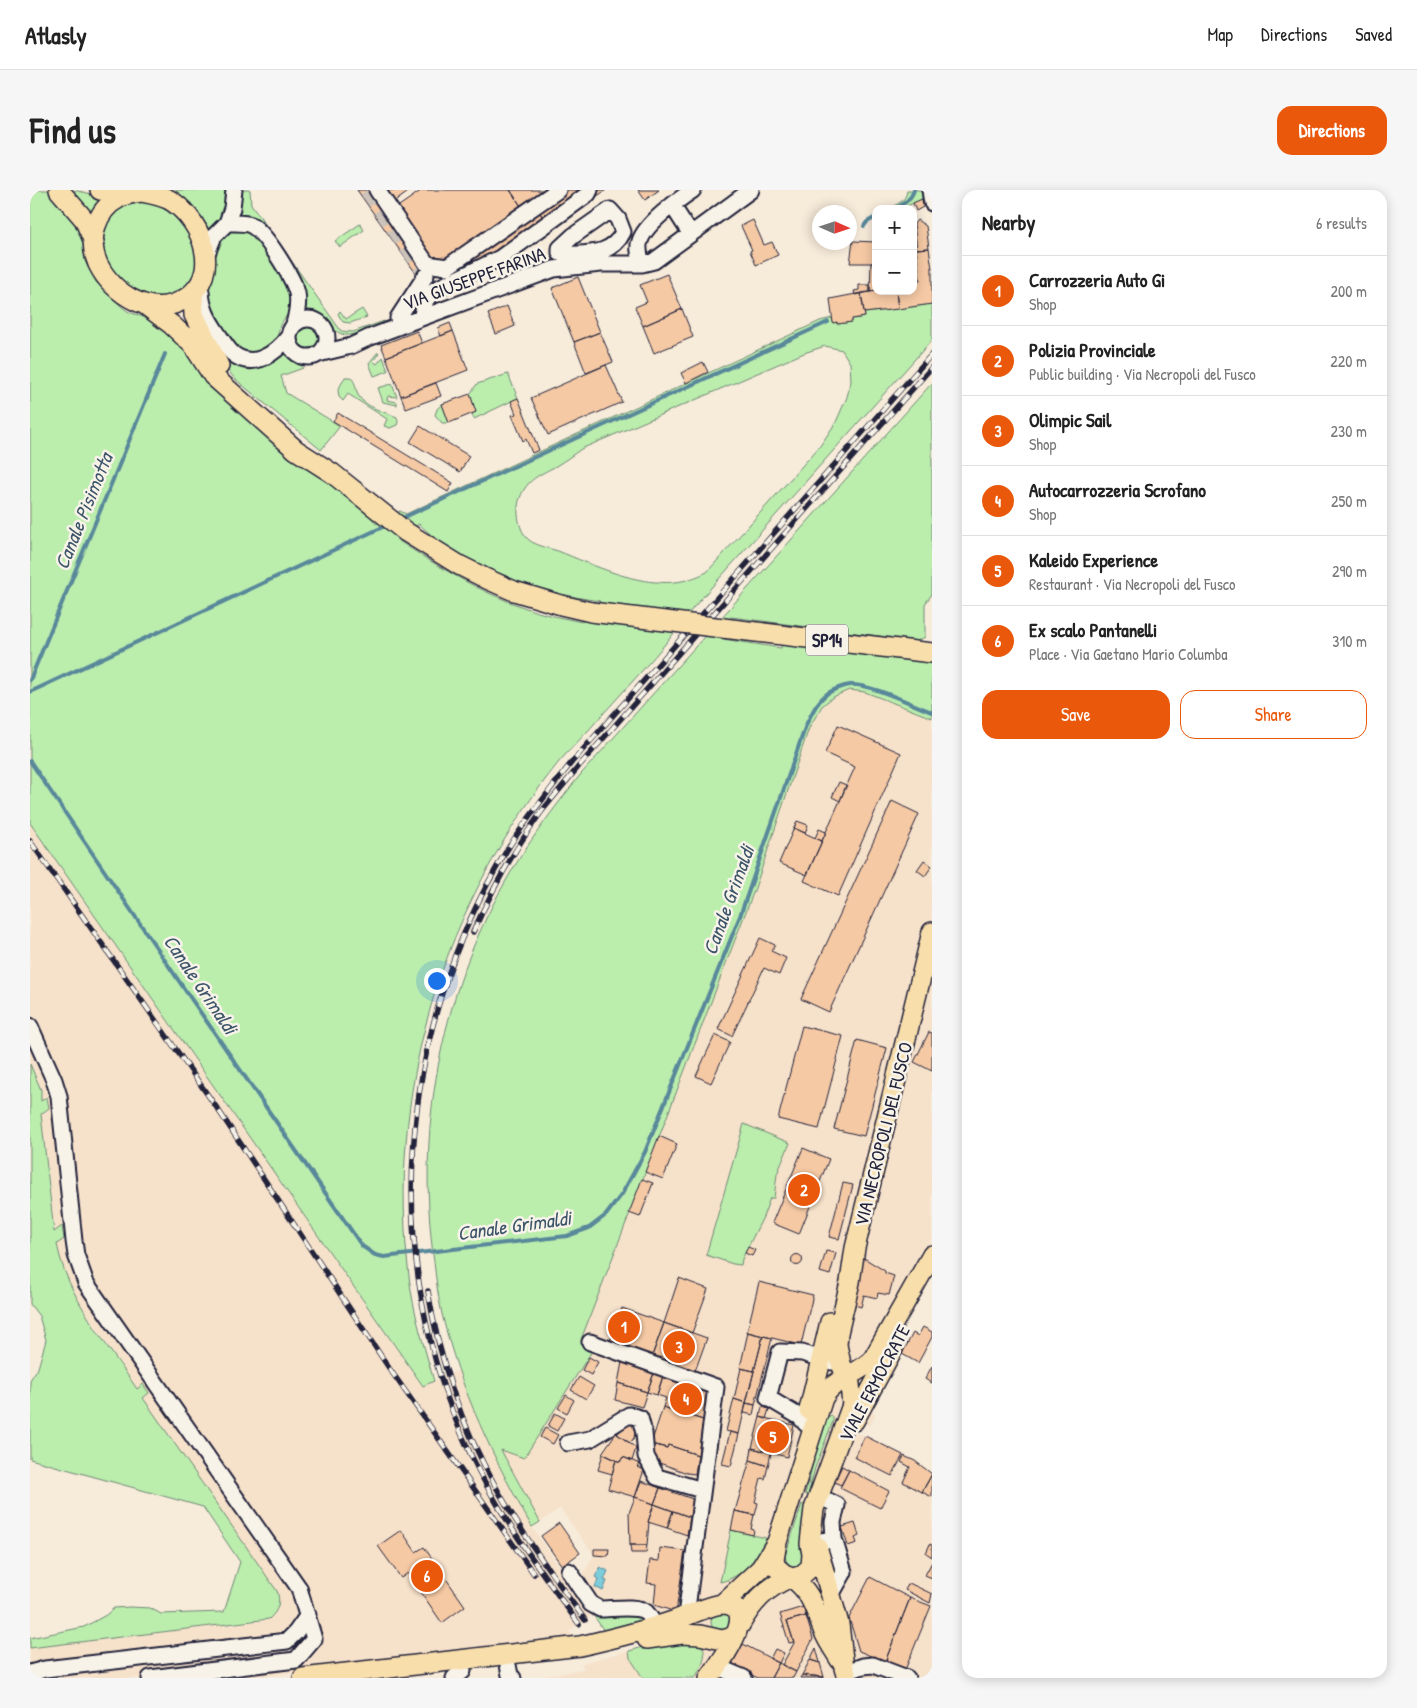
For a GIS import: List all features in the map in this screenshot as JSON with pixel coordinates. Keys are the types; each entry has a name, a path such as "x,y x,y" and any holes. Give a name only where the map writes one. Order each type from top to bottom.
{"main road":[{"path":"59,190 84,220 94,242 98,264 111,282 126,295 144,304 172,325 193,345 213,376 296,450 332,473"},
{"path":"100,190 138,192 162,196 181,208 194,224 205,247 204,276 197,288 186,299 168,306 144,304"},
{"path":"94,242 95,228 104,211 119,198 138,192"},
{"path":"197,288 194,315 220,368 236,386 303,442 332,473"},
{"name":"SP14","path":"332,473 406,532 459,565 514,590 561,605 591,612 932,653"},
{"name":"VIA NECROPOLI DEL FUSCO","path":"855,1248 932,932"},
{"path":"846,1673 825,1634 811,1598 802,1586 776,1568 774,1560 777,1542 800,1466 811,1421 822,1358 838,1292 855,1248"},
{"path":"712,1674 738,1629 762,1594 777,1583 804,1574 811,1566 812,1522 818,1496 852,1404 849,1370 838,1352 838,1333 850,1282 855,1248"},
{"path":"811,1421 827,1391 849,1370 868,1364 873,1359 932,1255"},
{"name":"VIALE ERMOCRATE","path":"829,1466 932,1274"},
{"path":"811,1421 825,1408 834,1406 844,1413 846,1422"},
{"path":"812,1522 825,1541 831,1595 839,1624 846,1673"},
{"path":"712,1674 706,1616 761,1568 777,1542"},
{"path":"303,1678 580,1646 655,1626 717,1606 735,1609 740,1618 738,1629 726,1640 709,1634 655,1637 584,1656 510,1672 407,1678"}],"street":[{"path":"206,256 214,236 227,223 232,208 234,190"},
{"path":"377,190 427,264 447,267 558,190"},
{"path":"421,318 426,300 434,290 500,258 588,194 590,190"},
{"path":"642,264 639,248 645,230 672,205 693,190"},
{"name":"VIA GIUSEPPE FARINA","path":"318,354 351,346 554,268 601,258 642,264 654,261 690,233 752,190"},
{"path":"930,190 932,203"},
{"path":"672,205 690,233"},
{"path":"227,223 251,225 264,235 293,282 298,306 289,342 295,352 306,357 318,354 326,345 326,332"},
{"path":"399,326 398,318 426,275"},
{"path":"197,288 205,315 232,353 241,358 263,359 281,346 292,330 306,318 319,322 326,332 340,340 368,338"},
{"path":"30,1026 54,1080 59,1096 76,1255 86,1284 299,1588 314,1639 296,1660 150,1678"},
{"path":"590,1342 716,1387 686,1616"},
{"path":"811,1421 800,1417 768,1398 780,1352 802,1353 822,1358 849,1370"},
{"path":"568,1443 590,1439 630,1415 640,1418 644,1433 646,1456 658,1477 702,1490"},
{"path":"818,1496 837,1505 834,1522 825,1541"},
{"path":"569,1571 595,1607 600,1609 638,1608 650,1616 655,1626"},
{"path":"30,1673 45,1669 287,1642 308,1615"},
{"path":"846,1673 863,1666 873,1665 907,1678"},
{"path":"712,1674 744,1678"}],"shaded area":[{"path":"849,690 865,692 932,718 932,1238 869,1355 869,1404 875,1416 871,1424 858,1426 854,1431 915,1461 932,1474 932,1678 535,1678 584,1669 582,1664 590,1661 647,1646 597,1602 580,1580 594,1555 560,1508 540,1522 501,1449 592,1351 587,1350 582,1337 755,888 809,728 822,706 833,697"},
{"path":"30,823 422,1386 459,1370 478,1421 508,1484 532,1527 593,1615 569,1631 577,1641 246,1678 30,1678 30,1648 260,1621 269,1619 275,1614 143,1397 149,1392 143,1384 137,1389 70,1287 60,1260 57,1244 62,1227 55,1232 41,1113 49,1108 47,1097 41,1102 41,1090 30,1064"}],"green space":[{"path":"30,190 52,190 81,231 85,261 96,282 129,312 155,321 299,459 372,518 376,524 400,511 406,514 820,321 832,318 833,322 837,322 837,324 852,322 852,319 865,317 864,313 932,304 932,340 693,608 641,672 559,762 512,828 478,886 451,947 430,1010 415,1075 406,1141 404,1208 409,1276 416,1316 434,1381 423,1386 30,823","holes":["825,346 842,350 850,363 851,381 847,397 836,422 820,446 707,572 679,581 660,582 631,578 535,544 523,532 520,526 518,508 520,498 526,486 539,475 581,449 804,353","419,524 445,546 481,566 520,582 559,594 600,601 582,622 540,613 509,602 459,578 396,539"]},
{"path":"66,190 80,191 103,197 89,216"},
{"path":"172,190 225,190 227,203 221,219 209,232 194,208"},
{"path":"241,190 250,190 251,204 341,331 353,332 384,321 385,323 360,333 346,335 335,330 319,314 303,310 303,293 237,215"},
{"path":"907,190 922,190 922,199 909,205 895,205 903,200"},
{"path":"139,201 154,204 167,211 183,227 194,248 195,270 191,280 183,289 166,297 147,296 129,288 114,275 102,253 101,237 108,220 123,206"},
{"path":"360,224 364,230 340,247 335,241"},
{"path":"245,229 261,243 287,282 292,299 290,311 280,325 276,342 268,349 251,354 239,350 212,315 208,294 215,267 215,247 217,242 230,230"},
{"path":"362,309 367,317 350,323 343,322 338,314 340,311 346,319"},
{"path":"307,326 312,327 318,333 318,343 312,349 307,350 302,349 296,343 295,338 296,333 302,327"},
{"path":"221,349 271,362 284,352 302,366 303,368 281,376 286,393 340,426 321,450 235,379 222,363"},
{"path":"378,352 373,361 377,364 383,357 388,371 374,376 369,363"},
{"path":"508,374 518,398 474,419 472,414 476,412 470,394 477,384"},
{"path":"345,377 352,379 358,395 365,403 397,417 397,425 390,428 384,426 387,419 348,394 343,401 339,397 338,390"},
{"path":"932,383 932,594 925,604 925,637 917,641 731,617 716,638 781,648 782,643 932,662 932,718 865,692 849,690 833,697 822,706 809,728 755,888 582,1337 587,1350 592,1351 524,1458 501,1450 540,1522 532,1527 504,1476 468,1397 449,1342 436,1275 429,1213 428,1164 431,1116 438,1067 463,973 482,928 504,884 521,855 560,800 581,774"},
{"path":"392,384 397,397 388,396 387,400 397,402 397,405 383,402 378,388"},
{"path":"442,404 449,423 442,423 435,415 437,409"},
{"path":"30,1064 41,1090 41,1101 47,1097 49,1108 41,1114 54,1232 62,1226 64,1239 57,1244 62,1264 70,1283 101,1337 137,1389 143,1384 149,1393 143,1398 277,1591 278,1606 275,1613 269,1619 30,1648 30,1638 84,1627 106,1615 114,1608 150,1608 161,1614 224,1612 240,1562 203,1507 30,1459 30,1380 38,1368 46,1340 39,1316 30,1304"},
{"path":"744,1124 790,1143 777,1174 774,1198 770,1198 741,1265 706,1255"},
{"path":"831,1415 833,1421 815,1468 808,1495 805,1494 810,1477 812,1453 825,1419"},
{"path":"802,1504 806,1506 801,1533 804,1558 800,1565 793,1566 787,1563 785,1556"},
{"path":"731,1530 766,1538 748,1566 736,1576 720,1582"},
{"path":"591,1612 640,1615 644,1620 605,1632"},
{"path":"721,1612 728,1615 731,1622 728,1629 721,1632 714,1629 711,1622 714,1615"},
{"path":"661,1642 701,1644 704,1657 702,1666 695,1678 643,1678 630,1658 629,1651"}],"water":[{"path":"600,1567 608,1571 604,1580 607,1581 603,1591 595,1587 598,1579 595,1577"}],"building":[{"path":"357,190 411,190 393,203 396,208 422,190 510,190 521,206 531,200 545,220 498,254 455,274 434,269 420,279"},
{"path":"510,190 606,190 580,208 545,220 531,200 521,206"},
{"path":"638,190 659,190 645,200"},
{"path":"922,199 923,207 917,210 917,205 913,203"},
{"path":"753,220 764,245 772,242 778,255 756,265 750,251 752,250 741,226"},
{"path":"917,220 926,226 929,248 917,249"},
{"path":"857,241 872,242 872,263 850,263 852,250 857,250"},
{"path":"929,248 932,269 932,304 898,309 896,295 917,295 917,280 920,280 917,249"},
{"path":"871,263 872,263 872,292 870,292"},
{"path":"667,274 682,309 643,326 635,307 647,302 640,285"},
{"path":"578,277 600,332 574,342 552,288"},
{"path":"859,285 870,285 870,292 855,295 854,291 859,290"},
{"path":"872,292 872,295 896,295 898,309 864,313 861,293"},
{"path":"861,293 865,317 852,319 852,322 833,323 830,299"},
{"path":"507,306 515,326 496,334 488,314"},
{"path":"682,309 693,337 654,353 643,326"},
{"path":"450,323 453,331 441,336 438,328"},
{"path":"417,331 422,343 386,357 381,345"},
{"path":"453,331 468,370 401,396 386,357"},
{"path":"600,332 613,362 586,373 574,342"},
{"path":"703,362 708,372 686,383 681,373"},
{"path":"606,365 622,402 548,435 531,398"},
{"path":"436,383 441,396 406,409 401,396"},
{"path":"470,394 476,412 449,423 442,404"},
{"path":"518,398 539,450 532,453 526,439 523,441 512,415 516,414 511,401"},
{"path":"338,413 453,483 448,492 333,421"},
{"path":"420,426 469,456 460,472 410,442"},
{"path":"838,725 901,753 838,896 804,881 855,767 825,753"},
{"path":"839,782 846,785 840,801 832,797"},
{"path":"892,801 919,814 829,1012 801,999"},
{"path":"797,821 808,825 805,833 794,828"},
{"path":"794,828 822,841 807,875 779,863"},
{"path":"819,829 826,832 822,841 815,838"},
{"path":"924,860 932,866 925,876 917,870"},
{"path":"760,938 775,945 771,951 786,958 779,975 764,968 732,1036 718,1029"},
{"path":"802,1026 843,1036 819,1129 778,1119"},
{"path":"929,1032 932,1033 932,1071 914,1062"},
{"path":"715,1035 730,1042 711,1083 696,1076"},
{"path":"857,1040 887,1048 864,1136 834,1129"},
{"path":"659,1136 677,1144 663,1179 645,1172"},
{"path":"803,1148 829,1159 799,1234 772,1223"},
{"path":"642,1179 653,1183 640,1217 629,1213"},
{"path":"843,1183 853,1185 839,1239 829,1237"},
{"path":"748,1247 755,1250 752,1256 745,1253"},
{"path":"826,1251 836,1253 830,1275 820,1272"},
{"path":"795,1255 799,1255 802,1260 801,1264 795,1265 792,1262 792,1258"},
{"path":"864,1258 885,1271 885,1273 894,1276 889,1295 878,1293 877,1298 864,1295 861,1307 852,1304"},
{"path":"679,1278 708,1289 692,1333 664,1323"},
{"path":"759,1282 813,1295 801,1345 747,1332"},
{"path":"622,1308 664,1323 652,1356 610,1341"},
{"path":"664,1323 707,1338 695,1371 652,1356"},
{"path":"923,1327 932,1332 932,1337 918,1363 902,1354 913,1333 918,1336"},
{"path":"748,1332 763,1336 754,1371 740,1368"},
{"path":"763,1336 772,1338 755,1405 746,1403"},
{"path":"589,1357 598,1362 591,1375 582,1370"},
{"path":"622,1362 654,1373 647,1392 618,1383"},
{"path":"932,1366 932,1383 925,1379"},
{"path":"741,1368 754,1371 746,1403 734,1399"},
{"path":"654,1373 663,1376 657,1395 647,1392"},
{"path":"663,1376 708,1392 703,1420 663,1407 666,1398 657,1395"},
{"path":"579,1377 594,1386 586,1399 571,1390"},
{"path":"618,1383 647,1392 642,1407 615,1400"},
{"path":"566,1395 574,1400 567,1413 558,1408"},
{"path":"734,1399 746,1403 739,1434 726,1431"},
{"path":"746,1403 755,1405 753,1415 744,1413"},
{"path":"663,1407 703,1420 698,1455 668,1445 667,1448 651,1444"},
{"path":"762,1407 769,1409 766,1419 760,1417"},
{"path":"555,1413 564,1418 557,1431 548,1426"},
{"path":"760,1417 794,1425 787,1457 752,1448"},
{"path":"630,1422 634,1423 636,1427 634,1438 630,1443 617,1434"},
{"path":"545,1428 558,1435 553,1444 540,1437"},
{"path":"730,1432 739,1434 731,1466 722,1464"},
{"path":"616,1433 636,1448 632,1461 623,1457 620,1462 602,1453"},
{"path":"865,1436 903,1455 892,1476 854,1457"},
{"path":"651,1444 667,1448 668,1445 698,1455 695,1474 654,1461"},
{"path":"752,1448 771,1453 768,1466 750,1460"},
{"path":"603,1454 616,1460 612,1474 598,1470"},
{"path":"904,1456 915,1461 932,1474 922,1492 903,1482 910,1467 901,1462"},
{"path":"623,1457 640,1464 638,1467 644,1470 635,1497 608,1489 616,1460 620,1462"},
{"path":"750,1460 768,1466 765,1479 761,1478 755,1502 758,1503 755,1515 735,1511"},
{"path":"842,1466 849,1470 841,1485 834,1482"},
{"path":"849,1470 889,1491 880,1508 840,1488"},
{"path":"932,1474 932,1497 922,1492"},
{"path":"641,1481 660,1488 654,1504 635,1497"},
{"path":"660,1488 693,1499 690,1517 654,1504"},
{"path":"635,1497 654,1504 648,1522 647,1545 630,1545 629,1513"},
{"path":"654,1504 673,1511 667,1528 648,1522"},
{"path":"673,1511 690,1517 687,1535 667,1528"},
{"path":"735,1511 754,1515 751,1529 754,1530 753,1535 731,1530"},
{"path":"559,1523 580,1553 562,1566 541,1536"},
{"path":"855,1523 859,1536 855,1538 857,1543 848,1546 842,1527"},
{"path":"401,1530 416,1552 424,1547 465,1606 442,1623 408,1573 401,1578 378,1546"},
{"path":"930,1544 932,1545 932,1557 926,1553"},
{"path":"630,1545 647,1545 646,1553 631,1553"},
{"path":"660,1548 685,1551 676,1612 654,1605 656,1584 647,1583 650,1560 659,1561"},
{"path":"594,1549 609,1549 608,1556 594,1555"},
{"path":"932,1562 932,1578 925,1575"},
{"path":"870,1577 910,1598 885,1662 859,1651 849,1618"},
{"path":"909,1583 932,1594 930,1603 905,1590"},
{"path":"910,1598 931,1606 905,1670 885,1662"},
{"path":"803,1607 806,1616 787,1621 794,1642 789,1643 780,1614"},
{"path":"806,1616 813,1639 796,1672 782,1665 794,1643 787,1621"},
{"path":"743,1644 779,1663 771,1678 758,1678 731,1666"},
{"path":"816,1648 819,1659 820,1663 810,1660"},
{"path":"775,1649 784,1653 779,1663 770,1659"},
{"path":"810,1660 820,1663 824,1677 802,1675"},
{"path":"779,1663 796,1672 793,1678 771,1678"},
{"path":"802,1675 824,1677 824,1678 800,1678"}],"waterway":[{"path":"902,205 911,197 914,190"},
{"path":"864,226 872,219"},
{"path":"398,520 828,322"},
{"name":"Canale Pisimotta","path":"30,680 165,354"},
{"path":"30,692 387,525"},
{"name":"Canale Grimaldi","path":"30,761 362,1246 375,1255 384,1257 567,1236 589,1228 606,1215 622,1194 645,1152 740,916 806,725 815,708 824,696 831,692 844,686 858,685 879,691 932,712"}],"tunnel":[{"path":"367,190 426,275"}],"railway":[{"path":"579,1624 507,1520 481,1476 441,1380 422,1303 413,1225 414,1147 423,1069 442,993 470,919 507,850 538,805 572,762 932,354"},
{"path":"473,932 504,870 522,840 547,805 579,766 932,367"},
{"path":"30,841 219,1111 389,1368 534,1574"},
{"path":"428,1291 445,1367 462,1417 473,1441 506,1504 527,1538 585,1620"}],"place":[{"name":"Polizia Provinciale","path":"804,1190"},
{"name":"Carrozzeria Auto Gi","path":"624,1327"},
{"name":"Olimpic Sail","path":"679,1347"},
{"name":"Autocarrozzeria Scrofano","path":"686,1399"},
{"name":"Kaleido Experience","path":"773,1437"},
{"name":"Ex scalo Pantanelli","path":"427,1576"}]}
